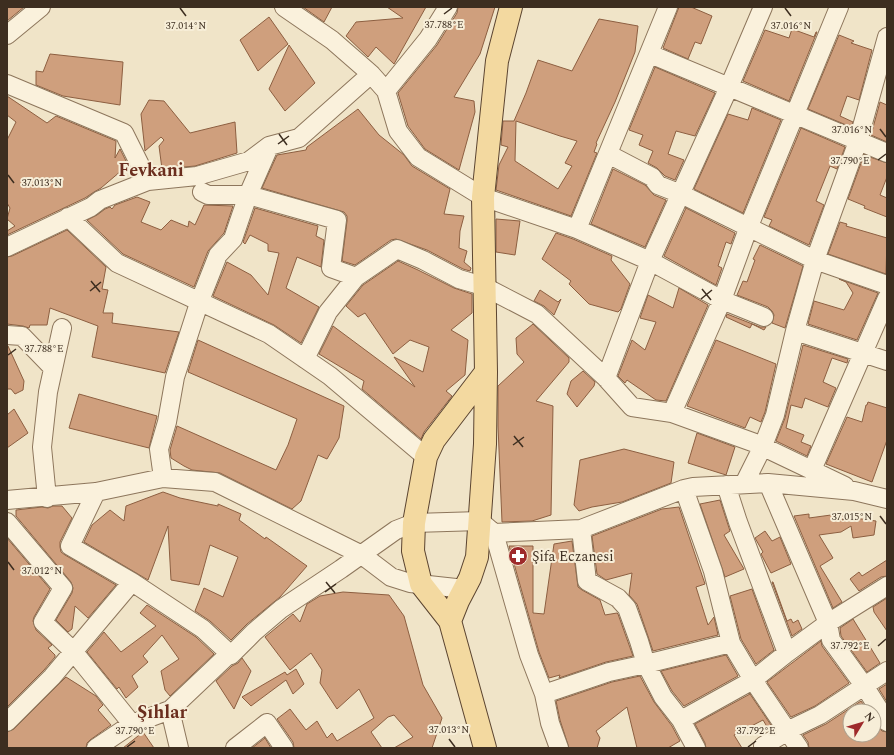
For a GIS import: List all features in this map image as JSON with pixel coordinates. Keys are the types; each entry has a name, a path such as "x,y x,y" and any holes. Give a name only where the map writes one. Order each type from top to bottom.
{"main road":[{"path":"450,621 458,601 465,589 487,527 483,197 497,61 511,7"},
{"path":"485,748 450,621 421,584 413,551 414,523 426,457 434,440 486,372"}],"street":[{"path":"7,35 41,7"},
{"path":"284,7 332,40 371,74 386,92 398,131 418,157 483,197 578,229 650,261 722,300 764,317"},
{"path":"386,92 428,39 448,7"},
{"path":"578,229 668,7"},
{"path":"606,378 650,261 729,87 763,7"},
{"path":"672,413 722,300 749,226 839,7"},
{"path":"744,484 763,446 775,415 795,331 815,260 858,141 887,37"},
{"path":"650,54 887,153"},
{"path":"7,246 91,207 100,200 148,181 197,176 249,162 269,146 299,138 371,74"},
{"path":"8,87 124,133 148,181"},
{"path":"163,478 159,449 175,377 199,303 218,255 232,239 248,195 269,146"},
{"path":"608,154 652,177 658,185 681,194 749,226 815,260 887,285"},
{"path":"202,192 208,195 248,195 337,220 331,268 356,277"},
{"path":"68,217 117,264 269,334 305,358 330,376 426,457"},
{"path":"305,358 328,312 356,277 397,249 423,260 459,279 484,286 537,314 606,378 632,406 672,413 763,446 854,491"},
{"path":"812,470 887,298"},
{"path":"47,498 42,447 48,392 62,328"},
{"path":"795,331 887,361"},
{"path":"7,335 22,336 53,368"},
{"path":"7,500 47,498 96,492 163,478 215,482 362,555 390,577 410,583 465,589"},
{"path":"768,483 828,623 831,640 865,687 887,722"},
{"path":"96,748 132,724 170,710 281,608 362,555 396,530 414,523 487,527 581,529 693,486 768,483 854,491 887,499"},
{"path":"726,485 738,522 787,653"},
{"path":"684,489 713,571 731,643 753,680 799,748"},
{"path":"96,492 70,546 132,582 203,629 231,655"},
{"path":"7,522 63,588 43,622 74,651 132,724"},
{"path":"487,527 529,655 544,694 550,723 560,748"},
{"path":"581,529 586,581 618,598 627,608 646,664 663,697 681,720 696,748"},
{"path":"7,722 52,677 132,582"},
{"path":"681,720 753,680 828,623 887,586"},
{"path":"544,694 608,672 731,643"},
{"path":"763,746 793,728 820,715 865,687 887,671"},
{"path":"170,710 179,748"},
{"path":"235,748 267,723 284,748"}],"building":[{"path":"7,7 24,7 7,21"},
{"path":"303,7 332,7 324,22"},
{"path":"387,7 426,7 394,64 376,47 368,57 346,36 356,22 403,18"},
{"path":"458,7 495,7 480,54 454,97 474,101 475,112 459,170 425,149 408,126 398,93 437,45 457,13"},
{"path":"679,7 691,7 712,16 701,44 695,42 688,59 663,48"},
{"path":"269,17 288,44 258,71 240,40"},
{"path":"599,19 638,26 635,52 615,102 596,143 594,152 597,153 571,216 496,190 499,165 508,147 501,145 503,121 514,121 538,60 572,71","holes":["516,121 577,141 565,163 572,166 558,189 515,161"]},
{"path":"792,29 814,37 817,32 789,101 743,81 765,30 789,38"},
{"path":"839,35 854,41 851,43 872,50 859,100 847,96 840,116 853,122 851,127 808,109"},
{"path":"289,45 315,83 285,111 269,89"},
{"path":"50,54 123,62 120,105 63,96 36,85 36,71 43,72"},
{"path":"655,67 715,93 695,136 676,131 668,154 684,160 675,180 665,176 657,168 648,163 653,151 639,145 643,135 629,130"},
{"path":"7,96 47,123 56,116 116,141 115,158 120,149 128,165 101,188 85,198 7,235 7,231 15,226 7,219 10,208 7,203 7,140 16,122 7,115"},
{"path":"149,100 164,101 190,133 235,122 237,153 195,166 162,169 159,146 164,140 161,137 145,151 141,114"},
{"path":"880,102 887,105 887,142 871,135"},
{"path":"752,108 781,120 743,213 694,189 728,114 748,120"},
{"path":"358,109 379,135 404,155 412,166 450,189 444,214 464,216 460,231 459,248 467,251 464,262 471,268 470,271 463,269 427,250 396,239 391,240 355,265 342,261 347,221 347,216 344,212 262,188 277,155 306,150 307,147"},
{"path":"801,128 845,147 837,169 830,166 816,201 824,205 809,245 769,226 772,220 764,217"},
{"path":"864,155 887,163 887,177 880,195 887,198 887,217 864,208 865,206 848,199"},
{"path":"613,169 645,185 654,195 666,200 645,247 591,224"},
{"path":"137,197 150,202 141,222 161,230 171,220 188,227 189,221 195,225 204,205 233,206 224,233 208,251 194,287 123,254 87,220 105,209 110,207 112,209 115,205"},
{"path":"255,208 318,226 316,236 324,240 321,267 297,257 286,288 319,307 301,343 274,325 213,296 227,262 251,275 268,295 279,253 268,251 268,244 250,235 245,244 243,242"},
{"path":"686,208 735,233 731,244 726,242 718,266 722,268 716,285 664,256"},
{"path":"496,219 520,221 515,255 496,252"},
{"path":"840,222 847,224 846,226 887,238 886,274 828,254"},
{"path":"67,230 106,267 102,289 108,290 103,313 113,313 112,323 179,332 165,373 92,357 98,326 50,308 47,325 30,325 29,328 7,324 7,257"},
{"path":"556,233 612,256 611,260 630,284 621,309 618,312 589,304 569,284 571,281 542,259"},
{"path":"760,245 803,266 785,328 772,323 774,315 768,307 737,295 743,281 747,282 755,260 753,259"},
{"path":"398,261 454,288 472,294 472,313 451,330 468,340 465,375 446,391 452,396 424,432 421,439 362,389 364,381 319,354 333,326 415,387 394,357 423,372 429,347 410,340 393,354 365,313 358,317 346,306 363,285"},
{"path":"839,279 878,293 857,340 808,324 814,301 844,310 853,293 846,282"},
{"path":"679,288 708,305 666,401 656,400 627,380 625,383 618,376 632,340 645,350 656,322 640,318 648,295 673,308"},
{"path":"540,290 558,302 561,299 554,315 544,306 534,301"},
{"path":"727,314 760,327 766,327 764,330 752,324 750,328 726,317"},
{"path":"533,324 569,358 569,362 536,401 553,406 551,515 532,521 502,522 498,386 524,362 517,354 516,338"},
{"path":"198,340 344,406 339,438 327,459 318,455 301,501 292,509 220,473 192,470 171,458 170,450 177,426 276,470 288,445 297,419 188,372"},
{"path":"716,340 776,364 765,412 761,422 750,417 745,428 687,406"},
{"path":"803,345 848,359 847,363 832,358 823,382 836,388 828,407 805,398 802,408 791,405 786,428 804,435 801,442 811,446 807,456 776,441 785,418"},
{"path":"7,346 24,381 23,390 15,394 11,389 7,389"},
{"path":"583,371 595,382 594,386 577,407 567,394 571,381"},
{"path":"79,394 157,416 149,448 69,428"},
{"path":"868,402 887,408 887,440 872,482 826,464 847,417 862,422"},
{"path":"14,409 28,433 7,448 7,415"},
{"path":"697,433 735,447 726,475 688,463"},
{"path":"624,449 674,462 671,483 622,502 592,507 579,511 574,505 580,460"},
{"path":"163,492 180,498 218,506 218,504 241,514 239,520 307,566 280,597 247,624 231,640 210,621 195,611 204,588 223,597 238,557 210,545 199,585 171,580 168,526 148,580 84,542 92,525 110,510 124,521 126,506"},
{"path":"720,500 730,531 724,535 744,569 725,577 700,504"},
{"path":"53,506 62,506 72,518 60,542 61,552 116,585 88,618 75,606 72,629 68,632 56,620 72,593 73,588 71,582 16,516 16,510 42,507 48,508"},
{"path":"679,507 705,584 696,587 708,625 714,617 718,635 653,651 637,604 629,595 632,573 606,580 597,574 592,536 662,509"},
{"path":"809,514 809,518 854,514 854,518 876,521 874,535 853,538 851,526 841,532 819,535 833,558 820,566 842,602 833,608 794,516"},
{"path":"765,531 772,541 780,537 791,564 771,573 761,554 763,552 755,538"},
{"path":"7,538 50,589 33,621 36,630 52,645 48,648 55,655 55,657 7,707"},
{"path":"572,541 578,587 600,600 605,615 618,614 633,656 606,662 559,678 560,675 549,678 539,652 509,546 533,546 533,613 544,614 554,544"},
{"path":"887,560 887,576 881,577 859,591 850,579 859,572 862,576"},
{"path":"772,582 787,621 791,619 793,623 798,620 802,629 792,636"},
{"path":"752,589 774,650 756,664 741,639 730,596"},
{"path":"343,592 389,595 404,616 423,685 442,718 432,748 394,748 413,737 394,715 388,717 371,732 382,748 294,748 293,742 277,719 290,709 306,730 317,721 327,738 332,733 337,741 374,718 359,689 337,709 320,683 322,670 311,653 290,670 265,637 293,614 300,622 307,604 320,596"},
{"path":"887,598 887,631 874,612 873,607"},
{"path":"147,605 196,637 214,654 170,696 165,690 161,671 179,659 162,635 143,656 148,662 132,676 138,687 126,698 119,687 117,689 87,652 104,632 121,652 156,626 140,613"},
{"path":"853,619 880,663 867,672 841,636 840,628"},
{"path":"821,641 822,646 849,683 815,706 791,717 767,682"},
{"path":"726,655 738,676 684,706 672,691 661,671"},
{"path":"242,658 251,671 234,709 216,681"},
{"path":"296,669 304,684 293,694 286,680 251,706 242,697 285,672 287,675"},
{"path":"640,676 654,702 672,726 680,741 668,748 637,748 627,707 596,731 600,738 597,748 569,748 560,720 556,701 612,682"},
{"path":"66,677 96,696 103,705 98,710 111,725 90,740 87,743 86,748 7,748 7,732 14,729"},
{"path":"887,684 887,702 879,689"},
{"path":"750,694 773,728 769,730 763,720 734,735 742,748 706,748 695,724"},
{"path":"842,713 842,743 882,743 882,731 887,732 887,748 809,748 808,742 803,735 826,724"},
{"path":"143,732 154,748 123,748"},
{"path":"265,738 271,748 252,748"}],"place":[{"name":"Şifa Eczanesi","path":"518,556"}],"district":[{"name":"Fevkani","path":"151,170"},
{"name":"Şıhlar","path":"162,712"}]}
